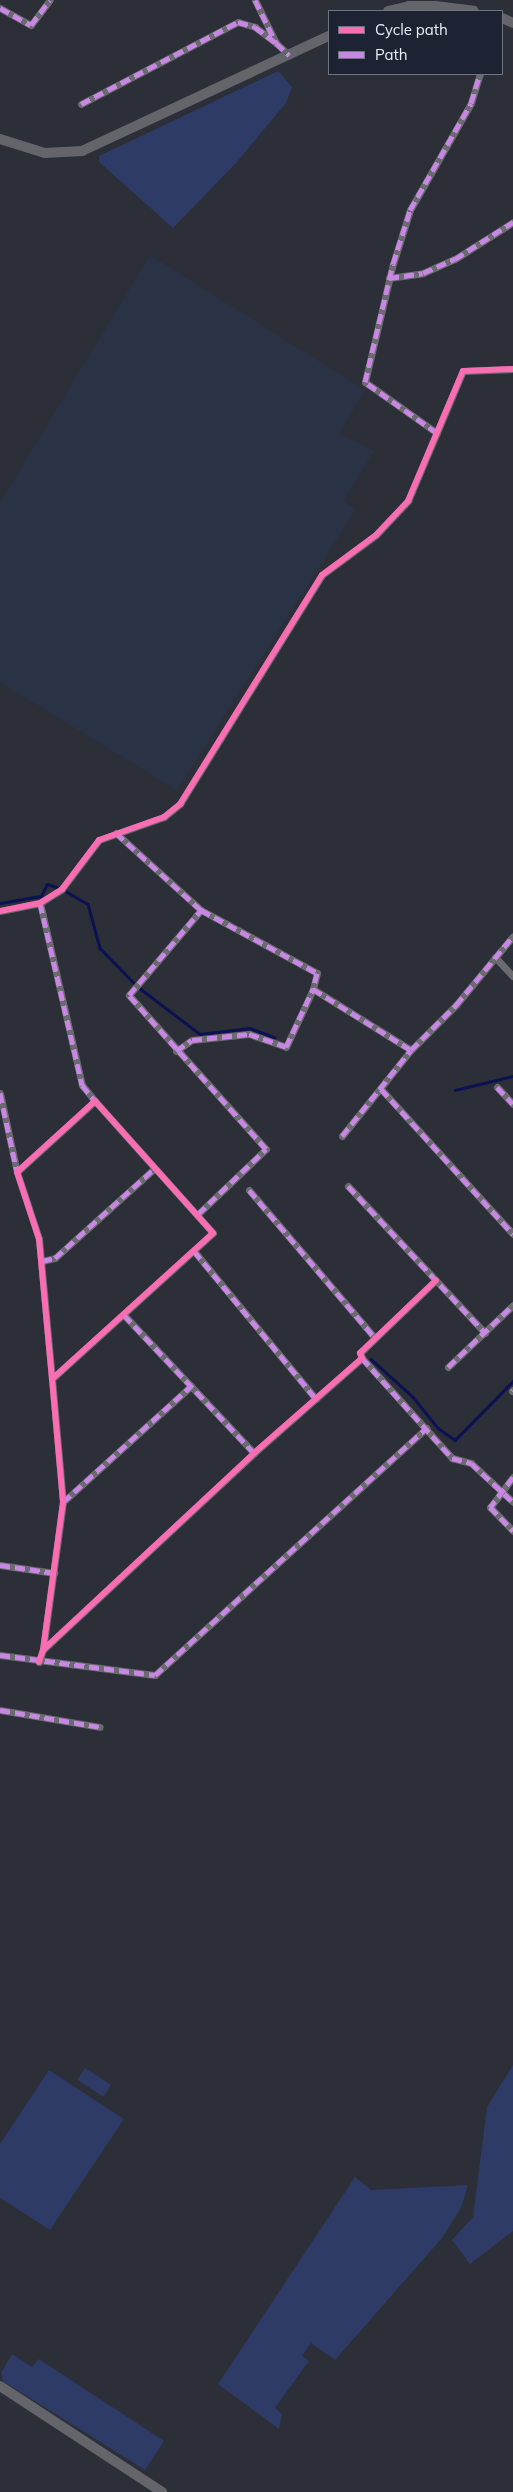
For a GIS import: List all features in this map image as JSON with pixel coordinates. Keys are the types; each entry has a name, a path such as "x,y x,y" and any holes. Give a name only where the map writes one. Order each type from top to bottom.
{"main road":[{"path":"391,10 410,3 462,10"},
{"path":"0,139 45,153 82,151 328,36"},
{"path":"0,2386 162,2492"}],"street":[{"path":"0,8 31,26 50,0"},
{"path":"255,0 276,44"},
{"path":"82,104 238,22 255,27 289,55"},
{"path":"437,433 365,382 389,278 410,210 471,104 480,75"},
{"path":"389,278 423,273 455,259 513,222"},
{"path":"0,911 40,903 62,889 99,840 164,817 180,804 322,575 376,535 408,501 465,369 513,369"},
{"path":"116,833 201,910 318,973 286,1047 249,1034 192,1040 176,1051"},
{"path":"40,903 82,1085 154,1169 198,1214 213,1233 124,1316 52,1379"},
{"path":"198,1214 266,1149 176,1051 129,995 201,910"},
{"path":"342,1136 411,1050 456,1005 513,936"},
{"path":"495,957 513,976"},
{"path":"313,988 411,1050"},
{"path":"497,1087 513,1104"},
{"path":"381,1089 513,1234"},
{"path":"0,1093 17,1172 40,1238 63,1502 43,1650 39,1662"},
{"path":"17,1172 95,1101"},
{"path":"42,1261 54,1258 154,1169"},
{"path":"348,1186 485,1333"},
{"path":"249,1190 375,1338"},
{"path":"194,1251 316,1399"},
{"path":"436,1280 360,1353 362,1358 452,1458 471,1463 513,1502"},
{"path":"448,1367 513,1305"},
{"path":"124,1316 254,1453"},
{"path":"43,1650 254,1453 362,1358"},
{"path":"63,1502 191,1386"},
{"path":"0,1655 149,1676 160,1672 426,1428"},
{"path":"513,1477 490,1509 513,1531"},
{"path":"0,1565 54,1573"},
{"path":"0,1710 100,1727"}],"shaded area":[{"path":"278,71 292,87 286,103 237,162 173,228 99,162 99,156"},
{"path":"150,255 365,390 339,434 374,451 343,502 356,509 177,790 0,682 0,503"},
{"path":"513,2065 513,2231 470,2264 452,2240 473,2217 487,2107"},
{"path":"85,2068 111,2085 103,2097 77,2080"},
{"path":"49,2070 124,2119 50,2230 0,2198 0,2144"},
{"path":"355,2177 371,2190 468,2185 461,2208 442,2238 335,2360 311,2343 302,2356 309,2361 275,2408 282,2414 279,2429 218,2384"},
{"path":"12,2354 32,2367 39,2359 164,2441 145,2470 3,2381 1,2373"}],"waterway":[{"path":"0,903 41,896 47,884 62,889 88,904 100,948 137,986 200,1034 250,1028 274,1037"},
{"path":"455,1090 513,1076"},
{"path":"371,1359 413,1397 438,1428 455,1440 513,1381"}],"marked path":[{"path":"0,8 31,25 50,0"},
{"path":"255,0 276,43 289,55"},
{"path":"81,104 238,22 255,27 276,43"},
{"path":"437,433 365,382 393,264 410,210 471,103 480,75"},
{"path":"389,278 423,273 455,259 513,222"},
{"path":"116,833 201,910"},
{"path":"40,903 82,1085 95,1101"},
{"path":"198,1214 266,1149 129,995 201,910 317,973 313,989"},
{"path":"342,1136 411,1050 456,1005 513,936"},
{"path":"176,1051 192,1040 249,1034 286,1047 313,989 411,1050"},
{"path":"497,1087 513,1104"},
{"path":"381,1089 513,1234"},
{"path":"0,1093 17,1172"},
{"path":"42,1261 55,1258 154,1169"},
{"path":"348,1186 485,1333"},
{"path":"249,1190 375,1338"},
{"path":"194,1251 316,1399"},
{"path":"448,1367 513,1305"},
{"path":"124,1315 254,1453"},
{"path":"362,1358 452,1458 471,1463 513,1502"},
{"path":"63,1502 191,1386"},
{"path":"0,1655 155,1675 426,1428"},
{"path":"513,1477 490,1507 513,1531"},
{"path":"0,1565 54,1573"},
{"path":"0,1710 100,1727"}],"cycle path":[{"path":"0,911 40,903 62,889 99,840 164,817 180,804 322,575 376,535 408,501 463,371 513,369"},
{"path":"43,1650 63,1502 52,1379 213,1233 95,1101 17,1172 39,1239 52,1379"},
{"path":"39,1662 43,1650 254,1453 362,1358 360,1353 436,1280"}]}
